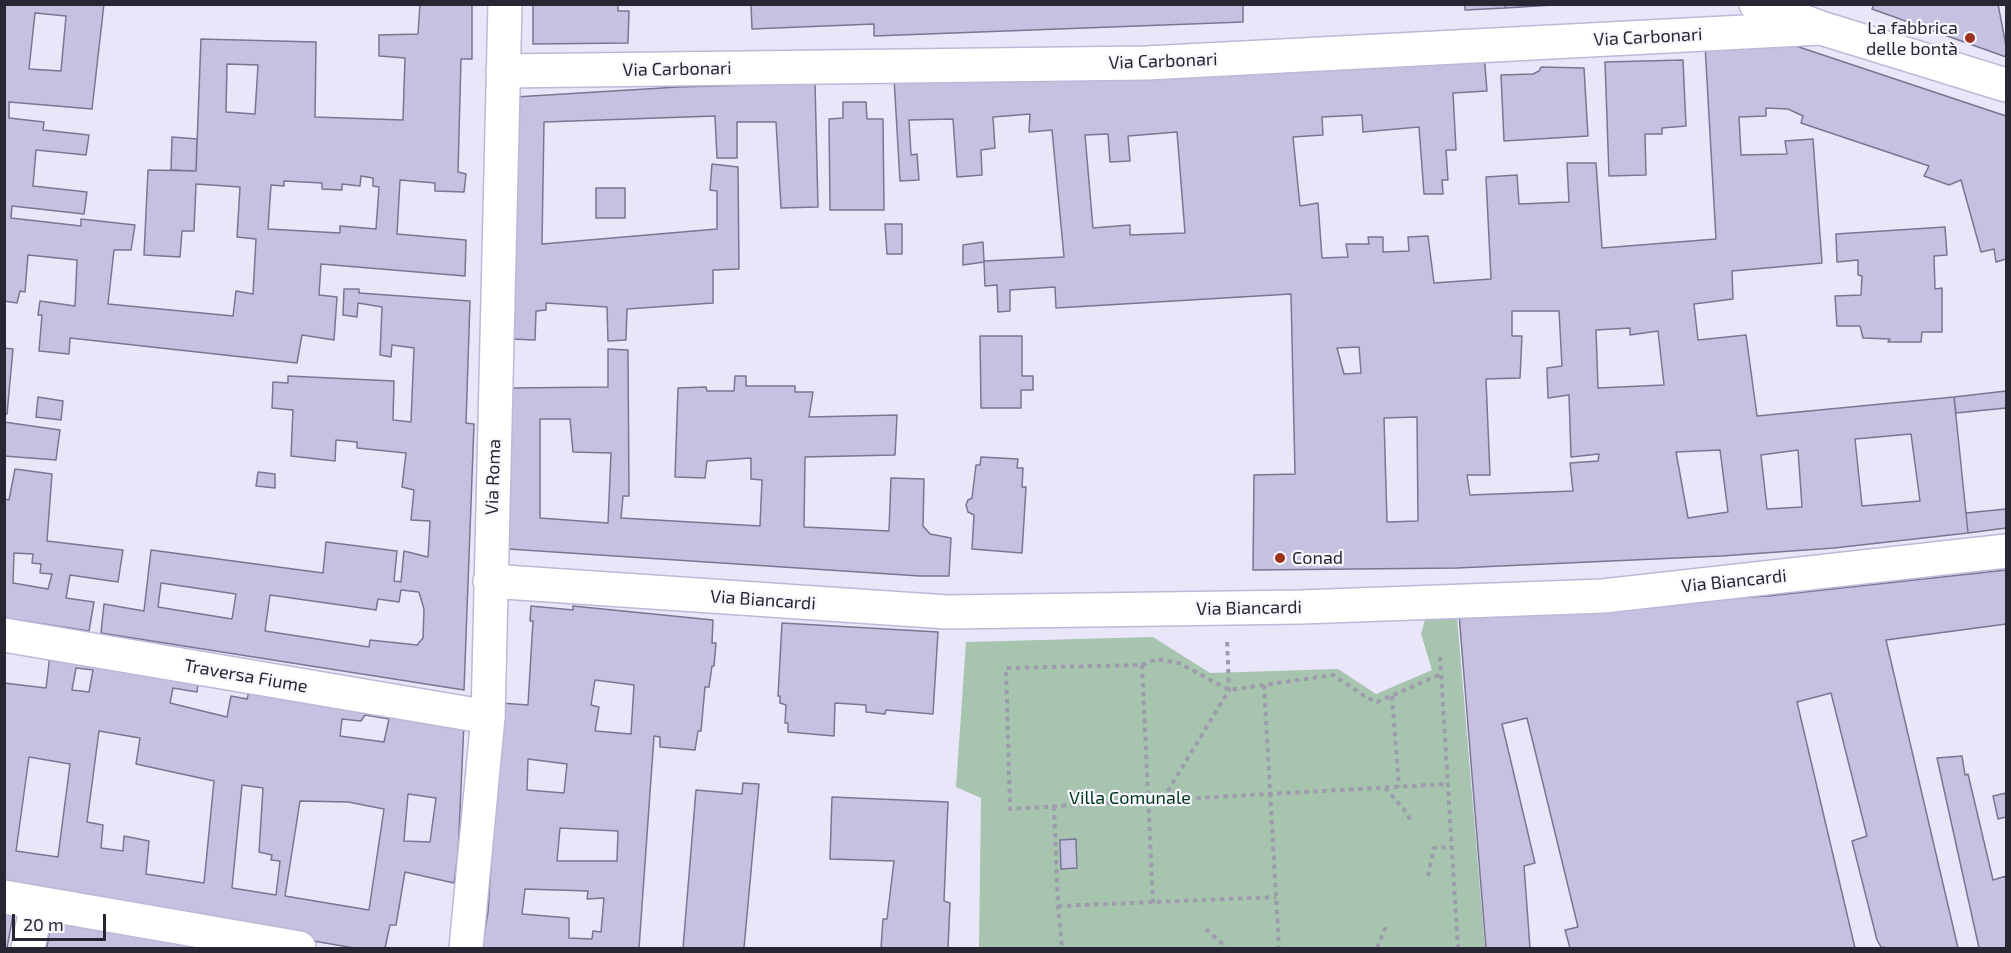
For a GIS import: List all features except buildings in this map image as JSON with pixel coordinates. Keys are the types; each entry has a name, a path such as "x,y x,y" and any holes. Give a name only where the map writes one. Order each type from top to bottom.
{"street":[{"name":"Via Roma","path":"466,948 488,717 505,4"},
{"path":"1756,4 1821,28 2007,85"},
{"name":"Via Carbonari","path":"503,71 1147,63 1821,28"},
{"name":"Via Biancardi","path":"490,581 947,612 1301,607 1603,596 2007,551"},
{"name":"Traversa Fiume","path":"4,635 488,717"},
{"path":"4,897 299,948"},
{"path":"28,948 37,904"}],"path":[{"path":"1163,800 1229,690 1227,608"},
{"path":"1440,657 1458,948"},
{"path":"1441,674 1377,702 1333,675 1229,690 1179,663 1157,659 1142,665 1006,668 1010,809 1448,784"},
{"path":"1142,665 1153,903"},
{"path":"1264,685 1279,948"},
{"path":"1392,696 1400,787"},
{"path":"1385,787 1407,813 1411,822"},
{"path":"1054,806 1062,948"},
{"path":"1428,876 1434,848 1451,847"},
{"path":"1058,906 1276,897"},
{"path":"1377,948 1386,926"},
{"path":"1206,929 1227,948"}],"green space":[{"name":"Villa Comunale","path":"1457,617 1485,948 979,948 981,798 956,787 966,642 1153,637 1210,673 1338,669 1376,694 1432,670 1421,634 1425,620"}],"place":[{"name":"La fabbrica delle bontà","path":"1970,38"},
{"name":"Conad","path":"1280,558"}]}
